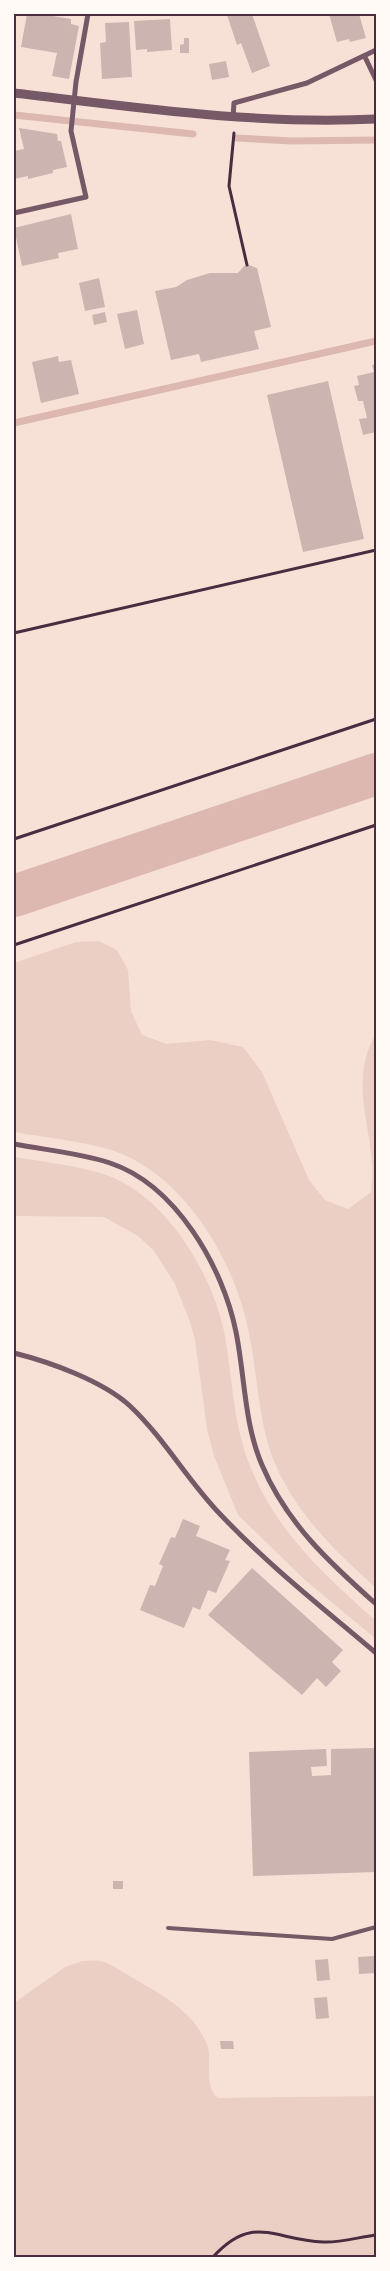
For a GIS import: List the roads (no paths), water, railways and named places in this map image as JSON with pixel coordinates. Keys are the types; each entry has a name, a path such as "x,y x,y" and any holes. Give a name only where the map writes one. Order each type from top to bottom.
{"street":[{"path":"14,213 86,197 71,128 88,14"},
{"path":"233,117 234,103 307,82 365,57 376,50"},
{"path":"365,57 376,80"},
{"path":"14,93 233,117 292,120 376,119"},
{"path":"14,1144 91,1158 128,1170 159,1192 187,1225 213,1265 231,1310 248,1420 262,1465 272,1486 311,1543 376,1604"},
{"path":"14,1353 45,1362 102,1386 130,1406 232,1527 298,1588 376,1653"}],"lane":[{"path":"168,1928 332,1939 376,1927"}],"waterway":[{"path":"14,115 193,134"},
{"path":"237,138 292,141 376,140"},
{"path":"14,423 376,341"},
{"path":"14,896 376,774"}]}
